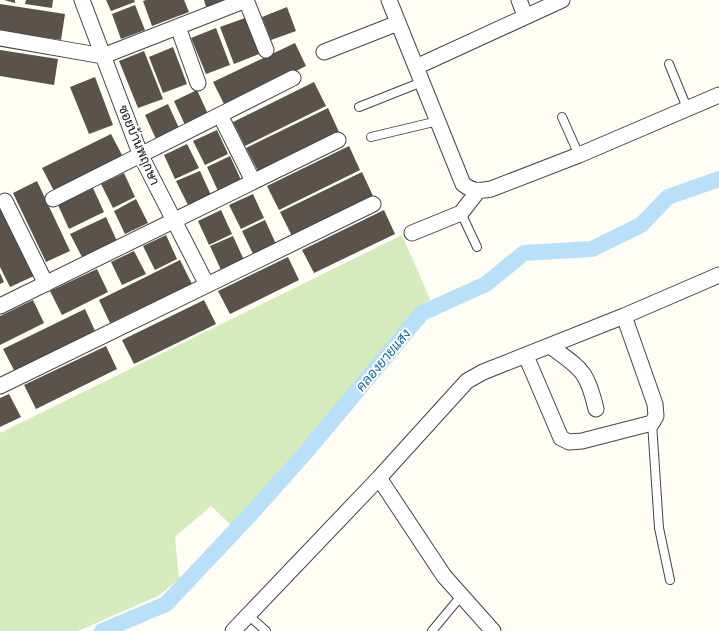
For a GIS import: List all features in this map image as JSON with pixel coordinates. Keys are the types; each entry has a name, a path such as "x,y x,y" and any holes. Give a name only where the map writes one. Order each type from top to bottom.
{"street":[{"name":"ซอยบ้านพฤกษา","path":"82,0 141,156 207,285"},
{"path":"0,38 103,56 246,0 266,50"},
{"path":"389,0 464,184 471,190 478,192 492,189 579,155 719,95"},
{"path":"519,0 525,15"},
{"path":"416,67 525,15 562,0"},
{"path":"324,52 398,23"},
{"path":"178,26 198,83"},
{"path":"53,199 141,156 293,78"},
{"path":"220,115 253,181"},
{"path":"0,306 338,140"},
{"path":"412,233 460,213 478,192"},
{"path":"5,201 46,284"},
{"path":"0,386 373,204"},
{"path":"233,631 379,478 467,381 483,372 624,316 719,275"},
{"path":"526,356 560,438 569,442 582,440 652,423 656,416 655,404 624,316"},
{"path":"550,346 579,368 586,376 590,385 596,409"},
{"path":"379,478 444,576 493,631"}],"lane":[{"path":"669,64 687,108"},
{"path":"359,107 422,82"},
{"path":"562,117 579,155"},
{"path":"371,138 438,121"},
{"path":"460,213 477,247"},
{"path":"652,423 659,528 670,580"},
{"path":"432,631 461,596"},
{"path":"248,615 266,631"}],"green space":[{"path":"402,235 430,299 231,525 211,506 175,537 179,579 158,596 78,631 0,631 0,433"}],"building":[{"path":"4,0 15,0 15,3"},
{"path":"26,0 53,0 52,8 25,4"},
{"path":"106,0 134,0 135,2 111,11"},
{"path":"184,0 189,12 152,26 143,1"},
{"path":"204,0 225,0 206,7"},
{"path":"0,4 65,14 61,40 0,31"},
{"path":"135,5 145,30 121,39 112,14"},
{"path":"287,7 296,31 271,40 262,17"},
{"path":"245,18 259,54 234,64 220,27"},
{"path":"216,28 230,65 206,74 191,38"},
{"path":"295,43 306,66 225,106 213,82"},
{"path":"173,47 187,84 163,93 149,57"},
{"path":"0,50 58,59 54,85 0,76"},
{"path":"144,51 163,99 138,108 119,61"},
{"path":"95,77 113,125 89,134 70,87"},
{"path":"314,82 326,106 245,146 233,122"},
{"path":"197,90 208,114 185,125 174,101"},
{"path":"168,104 179,128 156,139 145,115"},
{"path":"328,108 339,132 258,171 246,148"},
{"path":"217,130 228,154 205,165 193,141"},
{"path":"111,134 123,157 54,191 42,168"},
{"path":"187,144 199,168 175,179 164,155"},
{"path":"349,146 360,170 279,210 267,186"},
{"path":"230,156 241,180 218,191 207,167"},
{"path":"200,171 211,195 188,205 176,181"},
{"path":"362,172 373,196 292,236 280,212"},
{"path":"124,173 135,197 113,208 101,184"},
{"path":"37,181 70,251 46,262 13,193"},
{"path":"93,188 104,212 69,229 58,205"},
{"path":"253,194 264,218 241,229 229,205"},
{"path":"136,199 148,223 125,234 114,211"},
{"path":"0,205 34,276 10,287 0,267"},
{"path":"221,210 232,234 209,245 198,221"},
{"path":"384,210 395,234 314,273 302,250"},
{"path":"106,217 117,241 82,257 70,234"},
{"path":"265,220 276,244 253,254 242,231"},
{"path":"166,235 177,259 155,270 143,246"},
{"path":"233,236 244,260 221,270 210,246"},
{"path":"134,251 146,274 122,285 111,262"},
{"path":"288,257 299,280 230,314 218,291"},
{"path":"180,260 192,284 110,323 99,300"},
{"path":"97,269 108,292 62,315 50,291"},
{"path":"0,273 4,282 0,284"},
{"path":"33,300 44,323 0,345 0,316"},
{"path":"204,300 216,324 134,364 122,340"},
{"path":"85,309 96,333 15,372 3,349"},
{"path":"106,346 117,369 36,409 24,385"},
{"path":"9,394 21,417 0,427 0,398"}],"waterway":[{"name":"คลองยายแสง","path":"102,631 166,604 249,516 306,452 422,313 486,284 524,253 592,249 641,225 668,197 719,179"}]}
